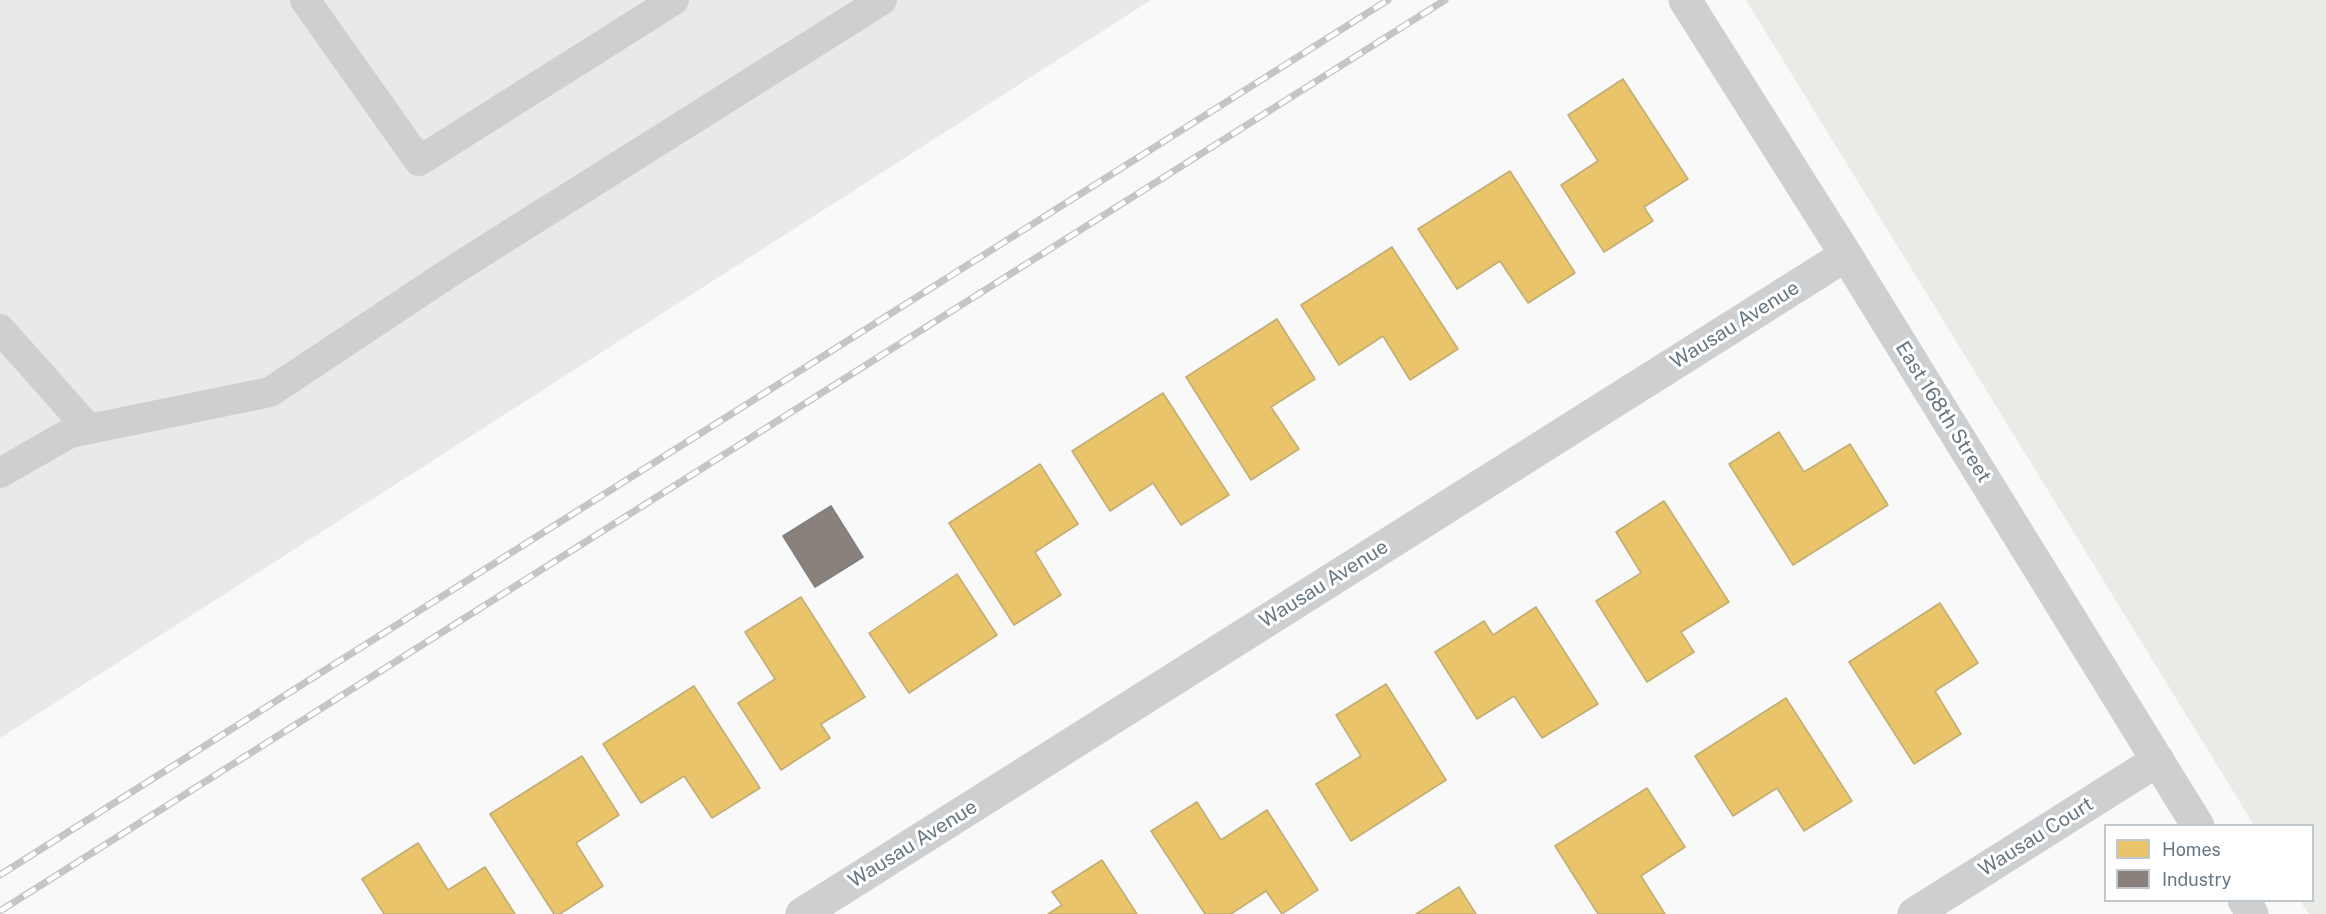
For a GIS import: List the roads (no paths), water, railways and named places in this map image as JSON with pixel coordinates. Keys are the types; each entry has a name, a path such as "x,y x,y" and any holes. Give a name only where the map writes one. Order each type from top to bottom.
{"street":[{"name":"East 168th Street","path":"1685,0 1846,255 2197,824"},
{"name":"Wausau Avenue","path":"802,914 1846,255"},
{"name":"Wausau Court","path":"1914,914 2158,760"}],"lane":[{"path":"305,0 419,161 674,0"},
{"path":"0,473 70,433 270,392 452,271 882,0"},
{"path":"0,328 88,429"}],"railway":[{"path":"0,875 1388,0"},
{"path":"0,911 1445,0"}]}
